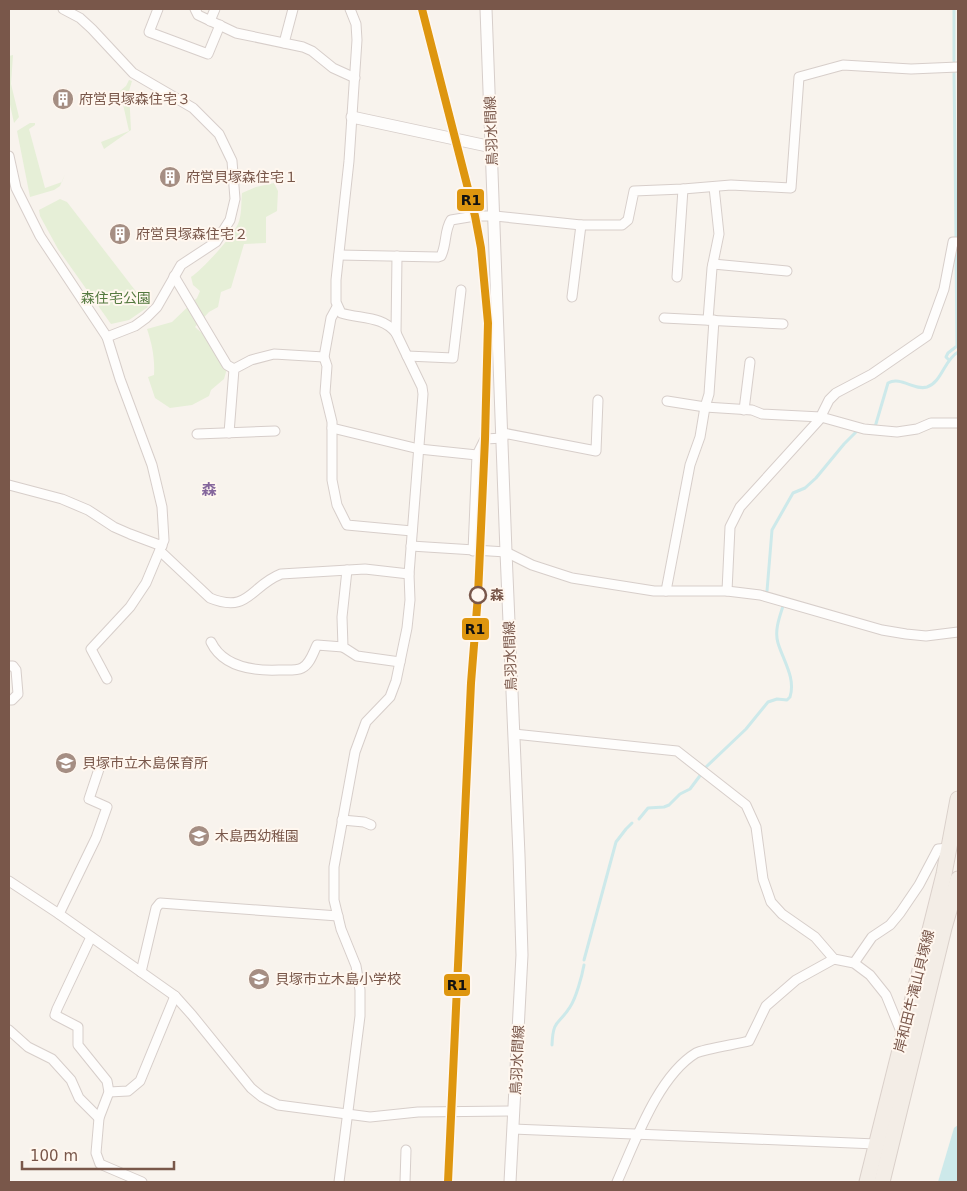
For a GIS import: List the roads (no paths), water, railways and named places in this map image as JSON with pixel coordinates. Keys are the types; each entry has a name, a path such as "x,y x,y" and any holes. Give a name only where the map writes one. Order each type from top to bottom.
{"main road":[{"name":"岸和田牛滝山貝塚線","path":"867,1182 944,874 958,800"},
{"name":"岸和田牛滝山貝塚線","path":"882,1182 944,928 958,879"}],"street":[{"path":"63,9 80,18 133,73 193,108 219,134 232,161 235,199 230,220 216,242 182,265 157,307 146,318 135,326 107,337"},
{"path":"158,9 149,32 208,54 220,25"},
{"path":"195,9 198,15 236,32 303,46 333,68 356,78"},
{"path":"210,21 214,9"},
{"path":"284,43 293,9"},
{"path":"339,1182 360,1016 360,990 356,966 341,929 334,900 334,867 354,752 366,722 390,697 407,628 410,600 409,574 423,394 422,388 396,333 384,322 341,313 336,302 356,78 356,24 350,9"},
{"name":"鳥羽水間線","path":"486,9 522,955 510,1182"},
{"path":"339,255 441,256 445,246 447,227 451,220 475,216 495,216 581,225 610,226 625,224 634,191 732,185 791,188 799,77 843,65 911,69 958,67"},
{"path":"352,117 492,147"},
{"path":"9,156 16,188 40,236 107,337 120,379 152,465 162,507 164,540 146,584 130,608 91,649 107,679"},
{"path":"666,591 690,465 700,437 709,394 713,264 719,234 714,187"},
{"path":"677,277 684,189"},
{"path":"572,297 581,225"},
{"path":"727,591 730,527 734,516 821,417 829,400 836,393 872,374 928,336 944,289 953,242 958,242"},
{"path":"396,256 396,333"},
{"path":"713,264 786,271"},
{"path":"174,276 226,365 234,369"},
{"path":"407,356 453,358 461,290"},
{"path":"338,308 331,318 324,356 327,366 325,393 332,428 332,480 338,505 347,525 412,531"},
{"path":"664,318 782,324"},
{"path":"234,369 251,360 274,354 324,356"},
{"path":"744,410 750,362"},
{"path":"229,433 234,369"},
{"path":"473,551 477,456 485,439 503,435 596,451 598,400"},
{"path":"667,401 705,407 744,410 762,414 821,417 864,429 897,432 917,429 932,423 958,423"},
{"path":"332,428 419,449 477,456"},
{"path":"197,434 275,431"},
{"path":"9,485 62,499 88,510 114,527 161,548 210,598 219,602 231,603 247,599 271,578 280,574 365,569 409,574"},
{"path":"411,546 506,552 532,565 572,578 654,591 727,591 760,595 882,630 906,634 926,636 958,632"},
{"path":"343,647 342,617 347,570"},
{"path":"211,642 215,651 224,659 252,669 271,671 303,668 311,658 317,645 343,647 357,656 400,662"},
{"path":"9,666 13,666 16,670 18,694 12,700 9,700"},
{"path":"514,734 677,751 746,805 756,827 763,879 771,902 782,914 815,937 834,958 854,962 870,975 886,994 903,1036"},
{"path":"59,914 96,838 107,806 89,800 100,766"},
{"path":"342,820 364,822 371,825"},
{"path":"854,962 872,937 890,925 900,913 919,885 938,849 949,848"},
{"path":"9,881 175,996 251,1088 262,1097 278,1105 370,1117 418,1112 514,1111"},
{"path":"141,972 156,908 160,904 338,916"},
{"path":"91,937 56,1009 55,1015 78,1027 78,1045 107,1082 110,1092 100,1118 96,1153 100,1164 119,1178 142,1182"},
{"path":"617,1182 638,1134 662,1087 683,1065 697,1053 748,1041 766,1006 796,980 834,958"},
{"path":"110,1092 128,1091 140,1081 175,996"},
{"path":"9,1030 28,1047 52,1059 71,1080 79,1098 100,1118"},
{"path":"513,1129 876,1144"},
{"path":"405,1182 406,1150"}],"water":[{"path":"958,1125 958,1182 938,1182 954,1128"}],"waterway":[{"path":"954,9 954,61"},
{"path":"954,72 956,237"},
{"path":"949,360 946,357 948,353 957,346 956,247"},
{"path":"873,426 875,427 888,383 898,381 917,387 927,387 936,381 949,360 958,352"},
{"path":"767,591 772,530 793,493 805,488 816,478 858,430"},
{"path":"706,767 746,729 768,702 777,699 787,700 790,697 790,676 777,638 778,623 784,603"},
{"path":"639,819 648,808 669,805 680,794 690,789 702,773"},
{"path":"584,960 616,842 632,823"},
{"path":"552,1045 555,1026 572,1003 584,965"}],"place":[{"name":"府営貝塚森住宅３","path":"63,99"},
{"name":"府営貝塚森住宅１","path":"170,177"},
{"name":"府営貝塚森住宅２","path":"120,234"},
{"name":"森","path":"478,595"},
{"name":"貝塚市立木島保育所","path":"66,763"},
{"name":"木島西幼稚園","path":"199,836"},
{"name":"貝塚市立木島小学校","path":"259,979"}],"district":[{"name":"森","path":"209,490"}],"park label":[{"name":"森住宅公園","path":"116,298"}]}
